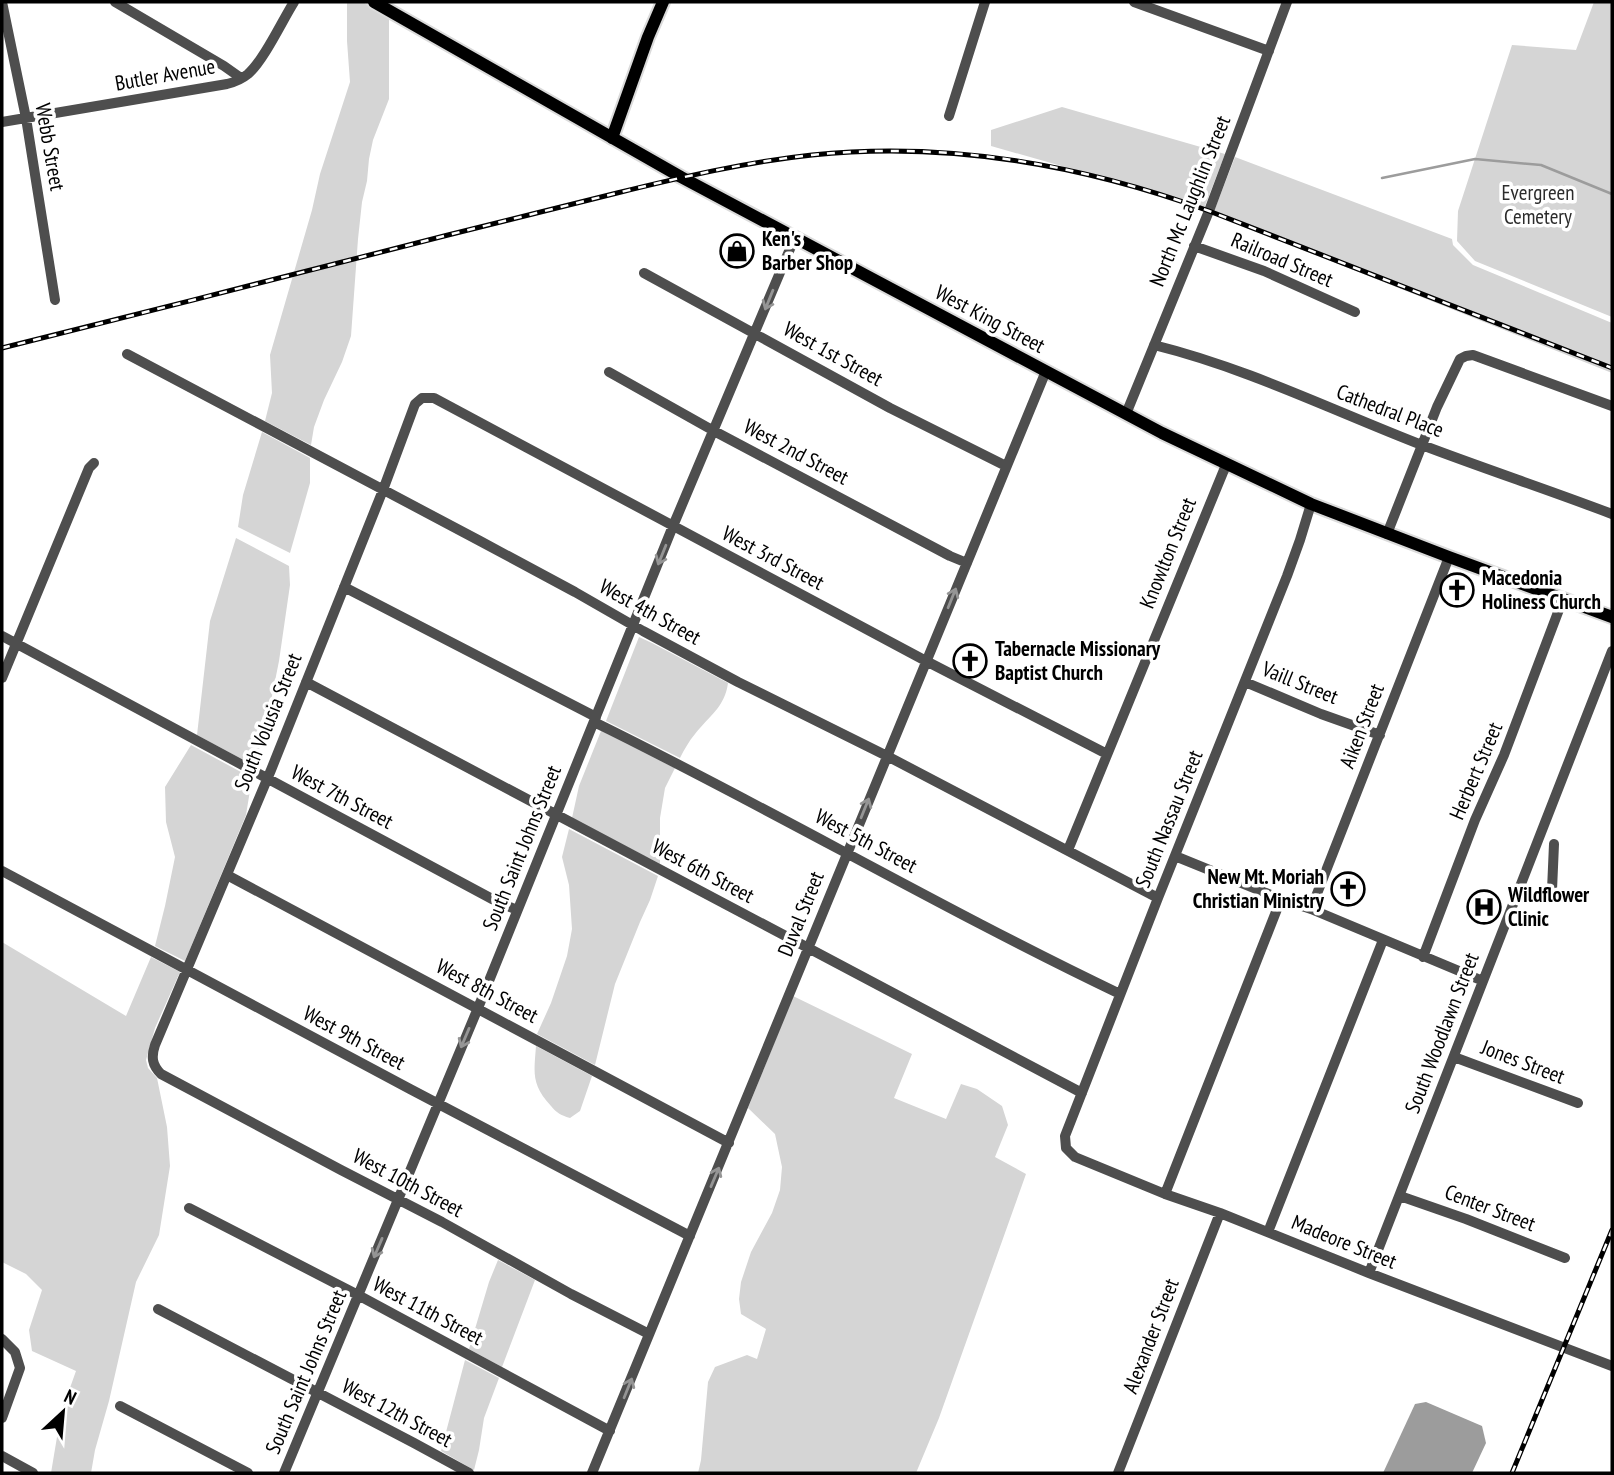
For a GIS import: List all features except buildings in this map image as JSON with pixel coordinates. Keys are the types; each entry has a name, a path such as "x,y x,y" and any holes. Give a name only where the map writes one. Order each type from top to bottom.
{"main road":[{"name":"West King Street","path":"374,2 689,182 1126,414 1226,464 1311,504 1612,617"},
{"path":"612,138 663,2"}],"street":[{"name":"Webb Street","path":"2,2 26,118 55,300"},
{"path":"115,2 241,78"},
{"name":"Butler Avenue","path":"2,122 227,84 241,78 258,63 293,2"},
{"path":"949,116 985,2"},
{"path":"1134,2 1269,51"},
{"name":"North Mc Laughlin Street","path":"1126,414 1194,246 1287,2"},
{"name":"South Saint Johns Street","path":"284,1473 478,1009 673,526 795,237"},
{"name":"Railroad Street","path":"1194,246 1264,271 1355,312"},
{"name":"West 1st Street","path":"644,273 890,408 1006,466"},
{"name":"Cathedral Place","path":"1154,345 1256,378 1422,445 1612,514"},
{"name":"West 4th Street","path":"127,355 564,586 738,682 887,756 1158,898"},
{"path":"1387,534 1457,362 1465,356 1473,355 1612,406"},
{"name":"Duval Street","path":"592,1473 1046,371"},
{"name":"West 2nd Street","path":"610,372 714,431 967,563"},
{"name":"South Volusia Street","path":"153,1062 155,1045 306,682 415,404 422,398"},
{"name":"West 3rd Street","path":"422,398 434,398 926,661 1107,754"},
{"path":"2,678 89,468 94,463"},
{"name":"Knowlton Street","path":"1068,850 1226,464"},
{"name":"South Nassau Street","path":"1066,1148 1065,1136 1296,552 1311,504"},
{"name":"Aiken Street","path":"1311,909 1449,557"},
{"name":"West 5th Street","path":"344,587 1120,994"},
{"name":"Herbert Street","path":"1423,957 1563,599"},
{"name":"West 7th Street","path":"2,636 482,894 517,910"},
{"name":"South Woodlawn Street","path":"1369,1273 1612,652"},
{"path":"1601,681 1612,685"},
{"name":"West 6th Street","path":"306,682 1082,1093"},
{"name":"Vaill Street","path":"1245,682 1380,735"},
{"path":"1552,890 1554,844"},
{"path":"1175,856 1483,981"},
{"name":"West 9th Street","path":"2,871 690,1236"},
{"name":"West 8th Street","path":"227,875 729,1143"},
{"path":"1165,1194 1281,899"},
{"path":"1268,1232 1383,940"},
{"name":"Jones Street","path":"1454,1057 1578,1103"},
{"name":"West 10th Street","path":"153,1062 161,1074 649,1334"},
{"name":"Madeore Street","path":"1066,1148 1075,1157 1165,1194 1612,1366"},
{"name":"Center Street","path":"1399,1196 1454,1214 1565,1258"},
{"name":"West 11th Street","path":"189,1208 358,1295 610,1431"},
{"name":"Alexander Street","path":"1118,1473 1220,1213"},
{"name":"West 12th Street","path":"158,1309 469,1473"},
{"path":"2,1339 15,1352 20,1368 2,1418"},
{"path":"120,1406 248,1473"},
{"path":"2,1457 33,1473"}],"green space":[{"path":"347,2 363,2 389,17 389,99 373,140 362,202 351,336 314,427 311,445 265,421 272,393 270,355 320,174 350,82"},
{"name":"Evergreen Cemetery","path":"1594,2 1612,2 1612,317 1475,261 1457,241 1458,211 1512,45 1576,50"},
{"path":"1062,107 1225,154 1203,211 1163,195 991,146 991,130"},
{"path":"1235,157 1452,239 1453,245 1473,265 1612,323 1612,373 1213,214"},
{"path":"262,432 310,458 310,483 290,553 238,527 243,495"},
{"path":"236,538 289,566 290,585 279,661 255,766 197,735 210,621"},
{"path":"639,637 728,683 724,699 693,737 680,758 606,721"},
{"path":"601,731 675,768 665,788 660,818 660,864 572,818 579,786"},
{"path":"191,745 252,778 246,815 185,961 155,946 175,857 166,822 165,787"},
{"path":"569,829 658,876 615,984 595,1065 537,1034 567,956 572,929 569,885 562,857"},
{"path":"2,942 126,1016 151,957 180,972 155,1028 146,1060 148,1068 157,1078 167,1127 170,1166 159,1235 136,1282 91,1473 51,1473 61,1413 76,1371 32,1351 29,1330 42,1290 26,1274 2,1262"},
{"path":"793,996 912,1054 894,1098 946,1119 961,1084 977,1089 1002,1106 1008,1125 995,1157 1026,1174 939,1418 916,1473 698,1473 708,1382 715,1367 747,1355 757,1359 766,1329 741,1314 739,1299 741,1282 751,1252 772,1213 780,1190 782,1167 775,1134 748,1108"},
{"path":"536,1046 592,1076 580,1111 570,1118 555,1110 540,1091 535,1078"},
{"path":"498,1260 535,1280 502,1367 469,1349"},
{"path":"465,1360 499,1378 484,1418 474,1470 441,1451"}],"shaded area":[{"path":"1426,1402 1482,1426 1486,1443 1472,1473 1383,1473 1415,1404"}],"waterway":[{"path":"1382,178 1475,159 1541,165 1612,194"}],"railway":[{"path":"2,348 690,176 812,155 914,151 1014,160 1112,180 1161,195 1209,211 1612,368"},
{"path":"1512,1473 1612,1230"}],"place":[{"name":"Ken's Barber Shop","path":"737,251"},
{"name":"Macedonia Holiness Church","path":"1457,590"},
{"name":"Tabernacle Missionary Baptist Church","path":"970,661"},
{"name":"New Mt. Moriah Christian Ministry","path":"1348,889"},
{"name":"Wildflower Clinic","path":"1484,907"}]}
